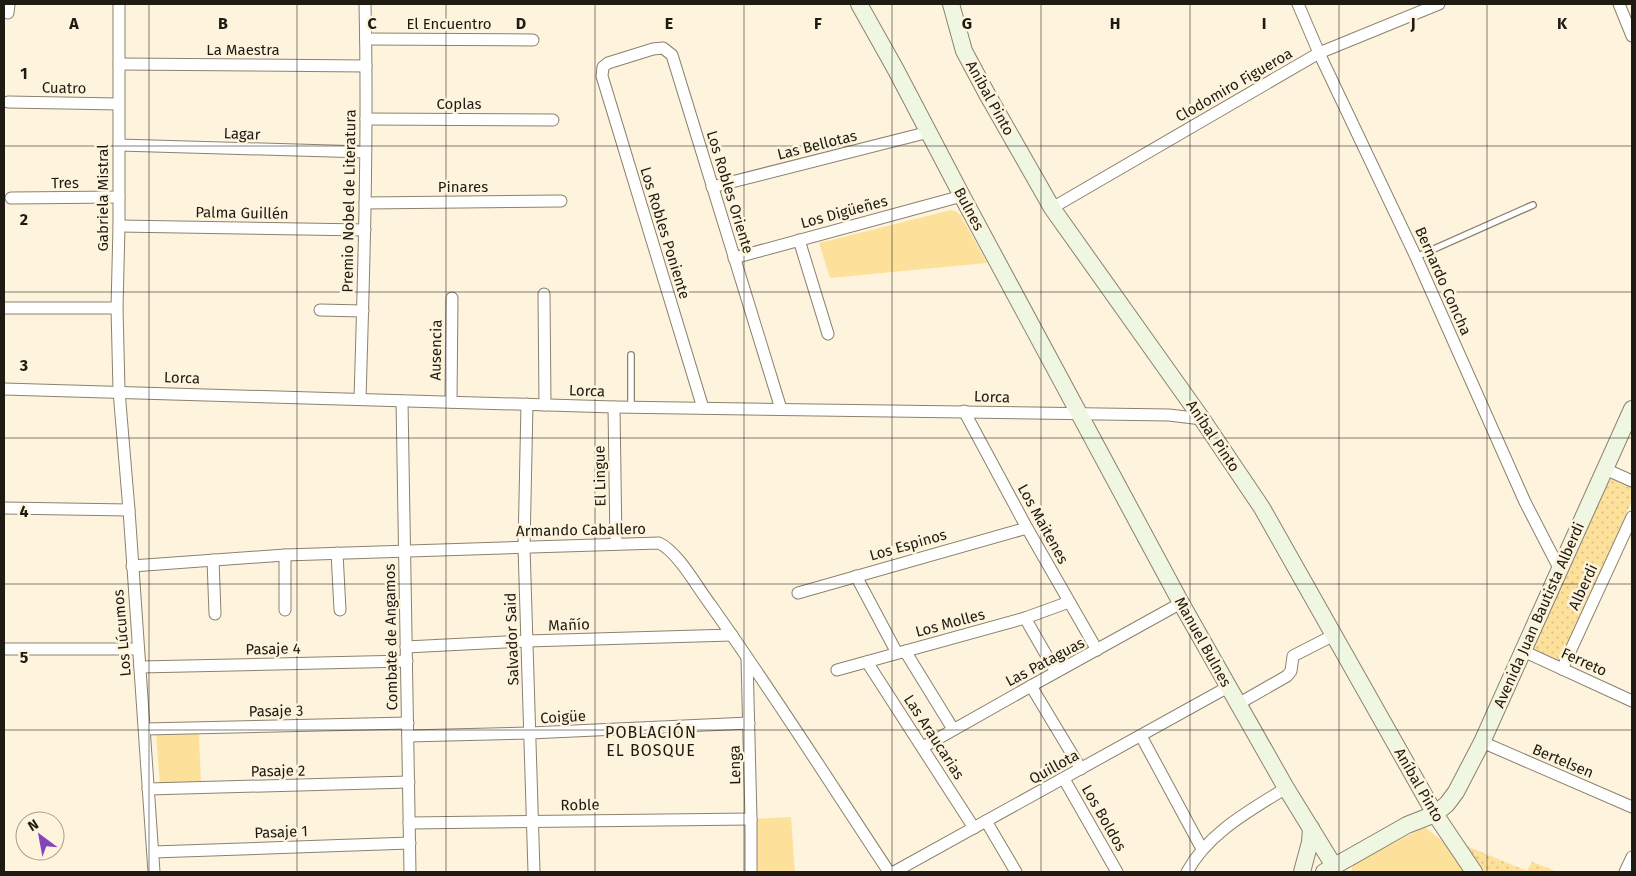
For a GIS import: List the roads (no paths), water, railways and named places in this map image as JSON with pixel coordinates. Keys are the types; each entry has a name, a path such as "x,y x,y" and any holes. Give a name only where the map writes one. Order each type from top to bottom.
{"street":[{"name":"Gabriela Mistral","path":"119,4 117,308 119,391"},
{"name":"Premio Nobel de Literatura","path":"360,399 365,230 365,4"},
{"name":"Bulnes","path":"860,4 1081,414"},
{"name":"Aníbal Pinto","path":"950,4 964,51 1052,208 1202,419 1262,508 1434,814 1474,872"},
{"name":"Bernardo Concha","path":"1298,4 1319,53 1416,256 1524,502 1560,570"},
{"name":"Clodomiro Figueroa","path":"1052,208 1319,53 1439,4"},
{"path":"1619,4 1632,36"},
{"name":"El Encuentro","path":"366,39 533,40"},
{"name":"Los Robles Oriente","path":"603,67 614,60 653,49 663,48 672,55 781,410"},
{"name":"La Maestra","path":"119,64 366,66"},
{"name":"Los Robles Poniente","path":"603,67 603,80 703,408"},
{"name":"Cuatro","path":"8,102 118,104"},
{"name":"Coplas","path":"366,119 553,120"},
{"name":"Las Bellotas","path":"712,187 929,132"},
{"name":"Lagar","path":"118,146 365,152"},
{"name":"Los Digüeñes","path":"734,258 962,196"},
{"name":"Tres","path":"12,198 119,197"},
{"name":"Pinares","path":"365,202 561,202"},
{"name":"Palma Guillén","path":"119,226 365,230"},
{"path":"799,240 828,334"},
{"path":"544,294 545,405"},
{"name":"Ausencia","path":"450,402 452,298"},
{"path":"4,308 117,308"},
{"path":"320,310 362,311"},
{"name":"Lorca","path":"4,389 614,407 1169,415 1202,419"},
{"name":"Los Lúcumos","path":"119,391 154,872"},
{"path":"1169,415 1180,405 1184,394"},
{"name":"Combate de Angamos","path":"402,401 410,872"},
{"name":"Salvador Said","path":"527,404 524,547 534,872"},
{"name":"El Lingue","path":"614,407 616,544"},
{"name":"Avenida Juan Bautista Alberdi","path":"1332,870 1407,825 1434,814 1448,804 1456,792 1482,742 1632,409"},
{"name":"Los Maitenes","path":"964,411 1027,528 1097,650"},
{"name":"Manuel Bulnes","path":"1081,414 1181,603 1286,788 1311,828 1332,870"},
{"path":"1605,469 1632,481"},
{"path":"4,508 129,510"},
{"name":"Alberdi","path":"1562,669 1632,517"},
{"name":"Los Espinos","path":"798,593 1027,528"},
{"name":"Armando Caballero","path":"132,566 284,555 405,550 616,544 659,544 666,546 732,635 889,872"},
{"path":"337,553 340,610"},
{"path":"284,555 285,610"},
{"path":"213,560 215,614"},
{"name":"Las Araucarias","path":"856,576 901,652 953,729"},
{"name":"Los Molles","path":"837,670 1025,618 1069,602"},
{"name":"Las Pataguas","path":"923,748 953,729 1181,603"},
{"path":"1025,618 1056,672"},
{"name":"Mañío","path":"406,647 526,641 732,635"},
{"path":"1238,704 1287,676 1291,671 1293,656 1334,635"},
{"path":"4,649 138,650"},
{"name":"Ferreto","path":"1523,651 1632,701"},
{"name":"Lenga","path":"747,657 751,872"},
{"name":"Pasaje 4","path":"140,667 407,661"},
{"name":"Las Araucarias","path":"867,662 974,828"},
{"name":"Los Boldos","path":"1031,686 1081,769"},
{"name":"Quillota","path":"894,872 1228,687"},
{"name":"Pasaje 3","path":"145,729 408,723"},
{"name":"Coigüe","path":"408,736 530,733 749,723"},
{"path":"1141,736 1202,849"},
{"name":"Bertelsen","path":"1482,742 1632,807"},
{"name":"Los Boldos","path":"1064,778 1117,872"},
{"name":"Pasaje 2","path":"148,789 409,782"},
{"path":"1187,872 1202,849 1226,827 1286,788"},
{"name":"Roble","path":"410,823 751,819"},
{"path":"986,821 1016,872"},
{"path":"1302,872 1310,842 1311,828"},
{"name":"Pasaje 1","path":"153,852 410,843"},
{"path":"1625,872 1632,857"}],"lane":[{"path":"1416,256 1533,205"},
{"path":"631,355 631,407"}],"district":[{"name":"POBLACIÓN EL BOSQUE","path":"651,741"}]}
